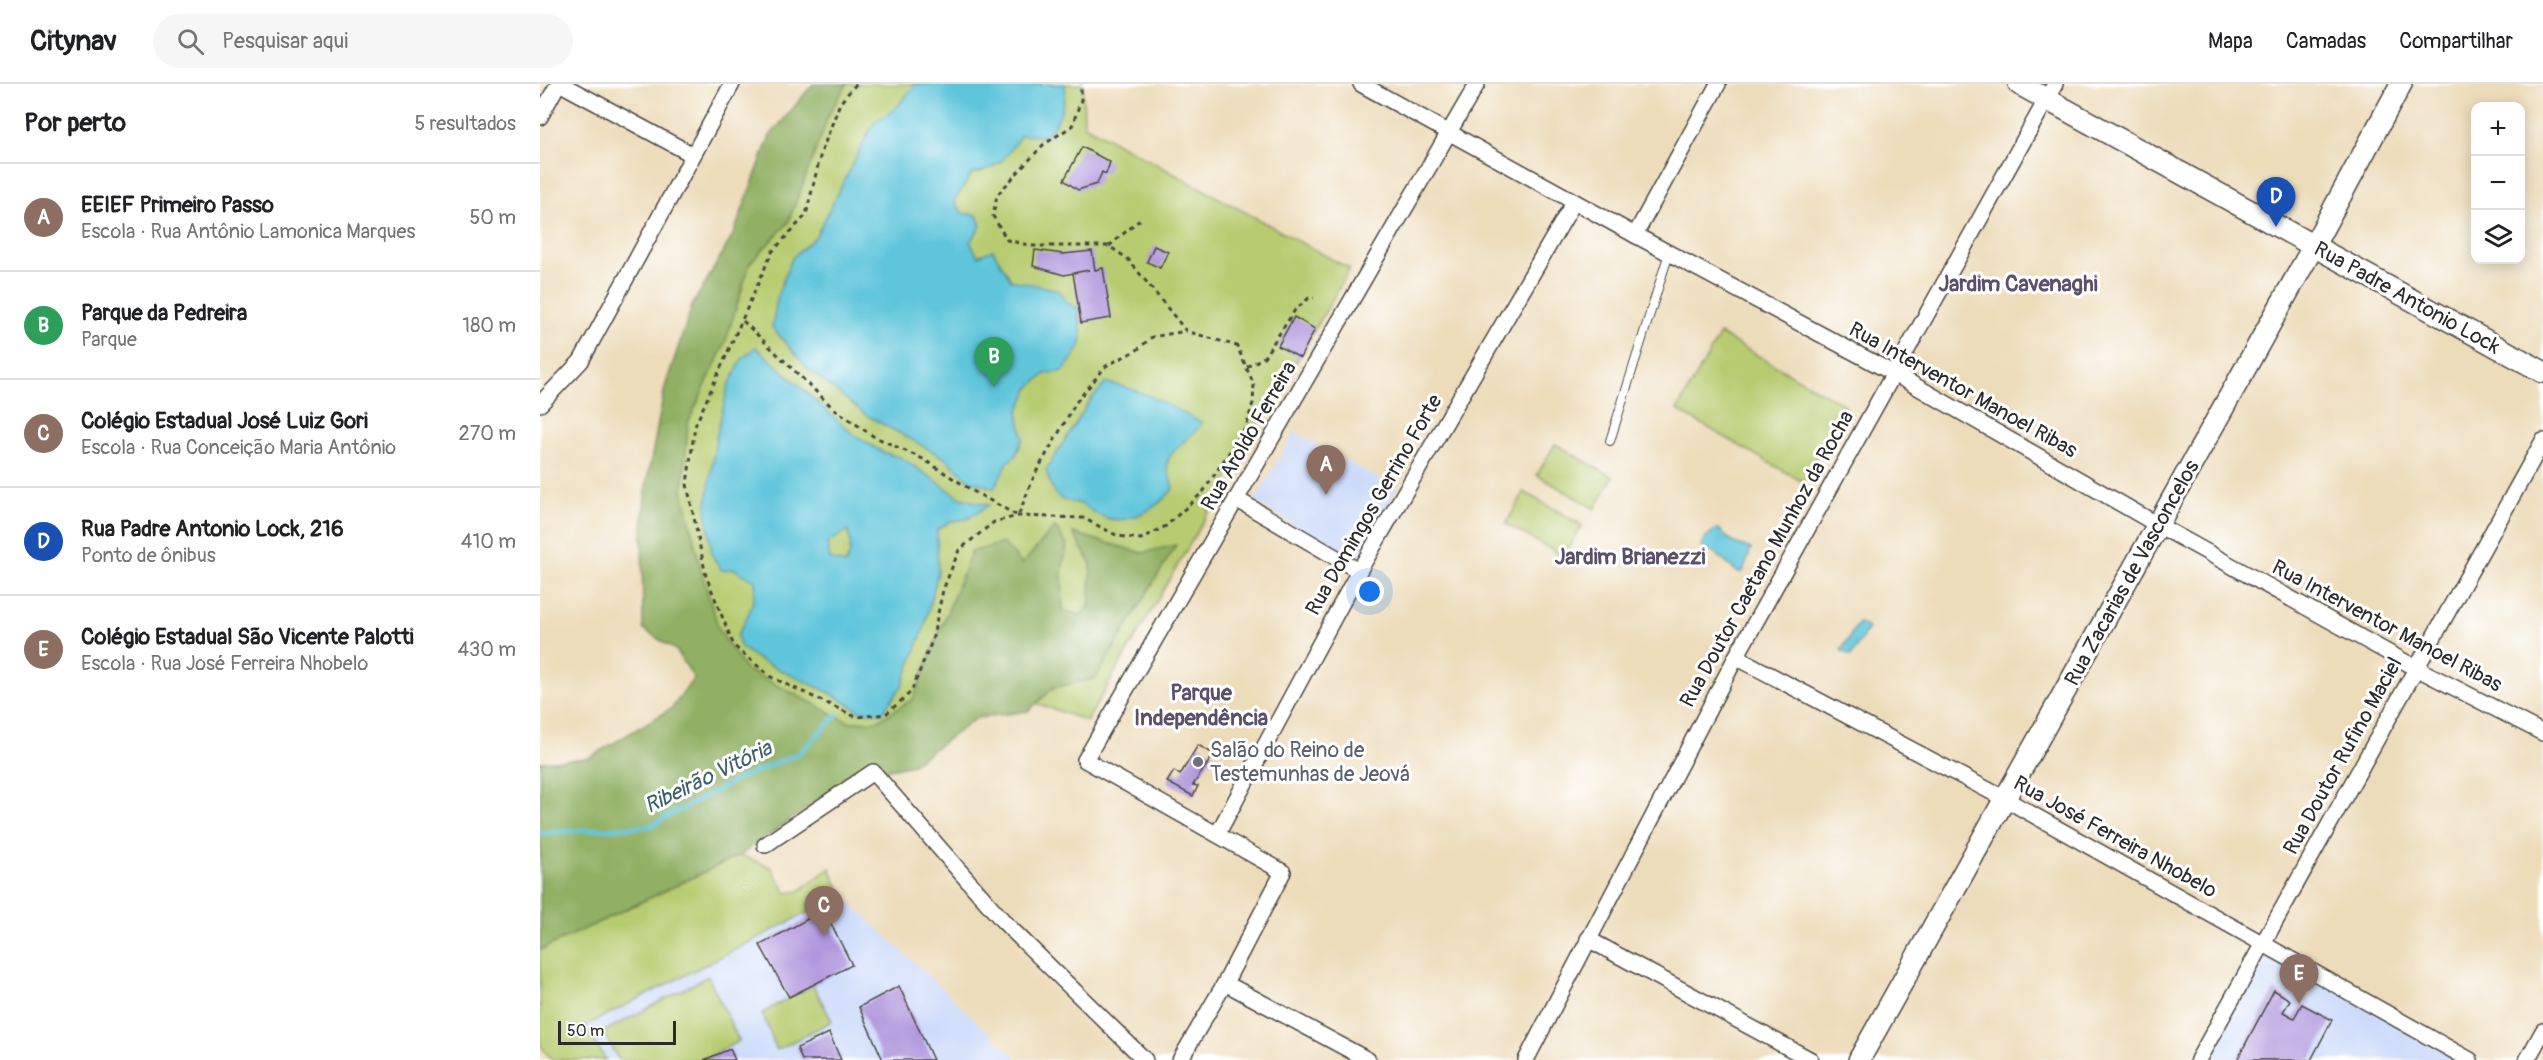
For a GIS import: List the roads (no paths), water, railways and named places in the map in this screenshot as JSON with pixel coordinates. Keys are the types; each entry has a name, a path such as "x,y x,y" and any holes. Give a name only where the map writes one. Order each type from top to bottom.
{"street":[{"path":"540,117 560,84 693,155"},
{"path":"540,404 581,361 732,84"},
{"name":"Rua Interventor Manoel Ribas","path":"1361,84 1574,202 1893,373 2158,525 2416,668 2543,733"},
{"name":"Rua Aroldo Ferreira","path":"1218,833 1085,760 1477,84"},
{"path":"1635,235 1718,84"},
{"name":"Rua Padre Antonio Lock","path":"2019,84 2051,91 2313,247 2543,372"},
{"name":"Rua Zacarias de Vasconcelos","path":"1859,1060 2402,84"},
{"name":"Rua Doutor Caetano Munhoz da Rocha","path":"1526,1060 1736,657 2051,91"},
{"name":"Rua Domingos Gerrino Forte","path":"1218,833 1359,571 1574,202"},
{"name":"Rua Doutor Rufino Maciel","path":"2198,1060 2543,441"},
{"path":"1236,500 1359,571"},
{"name":"Rua José Ferreira Nhobelo","path":"1736,657 2005,799 2470,1060"},
{"path":"765,845 873,772 1004,922 1145,1060"},
{"path":"1180,1060 1225,983 1283,872 1218,833"},
{"path":"1588,939 1811,1060"},
{"path":"1225,983 1368,1060"},
{"path":"2527,1060 2543,1031"}],"lane":[{"path":"1610,441 1669,253"}],"water":[{"path":"916,84 1065,84 1063,105 1049,132 1045,136 1021,135 1011,150 996,165 972,174 954,201 962,213 977,215 981,226 970,242 978,256 993,250 1011,280 1059,290 1066,302 1077,308 1082,336 1076,354 1063,371 1045,374 1030,387 1018,412 1023,438 1016,455 1008,462 994,488 969,480 945,458 866,415 808,369 772,327 778,294 792,258 816,236 874,122 895,109"},
{"path":"756,347 853,434 882,452 902,458 961,498 989,505 967,519 951,521 937,530 938,572 924,628 902,686 882,713 859,711 832,694 759,660 741,647 737,636 752,603 755,581 734,569 721,570 712,555 706,509 716,438 728,387 742,359","holes":["848,530 850,552 845,564 830,559 827,544"]},
{"path":"1106,383 1144,394 1202,423 1171,454 1168,460 1167,466 1173,489 1151,509 1122,520 1103,517 1083,505 1061,499 1049,482 1046,470 1091,399"},
{"path":"1719,529 1732,542 1751,549 1743,572 1737,572 1711,550 1705,551 1701,546 1707,536"},
{"path":"1859,622 1868,628 1851,656 1841,650"}],"waterway":[{"name":"Ribeirão Vitória","path":"540,833 650,826 740,778 799,753 837,715"}],"place":[{"name":"Rua Padre Antonio Lock, 216","path":"2276,227"},
{"name":"Parque da Pedreira","path":"994,387"},
{"name":"EEIEF Primeiro Passo","path":"1326,495"},
{"name":"Salão do Reino de Testemunhas de Jeová","path":"1198,762"},
{"name":"Colégio Estadual José Luiz Gori","path":"824,936"},
{"name":"Colégio Estadual São Vicente Palotti","path":"2299,1004"}],"district":[{"name":"Jardim Cavenaghi","path":"2018,284"},
{"name":"Jardim Brianezzi","path":"1630,557"},
{"name":"Parque Independência","path":"1201,706"}]}
